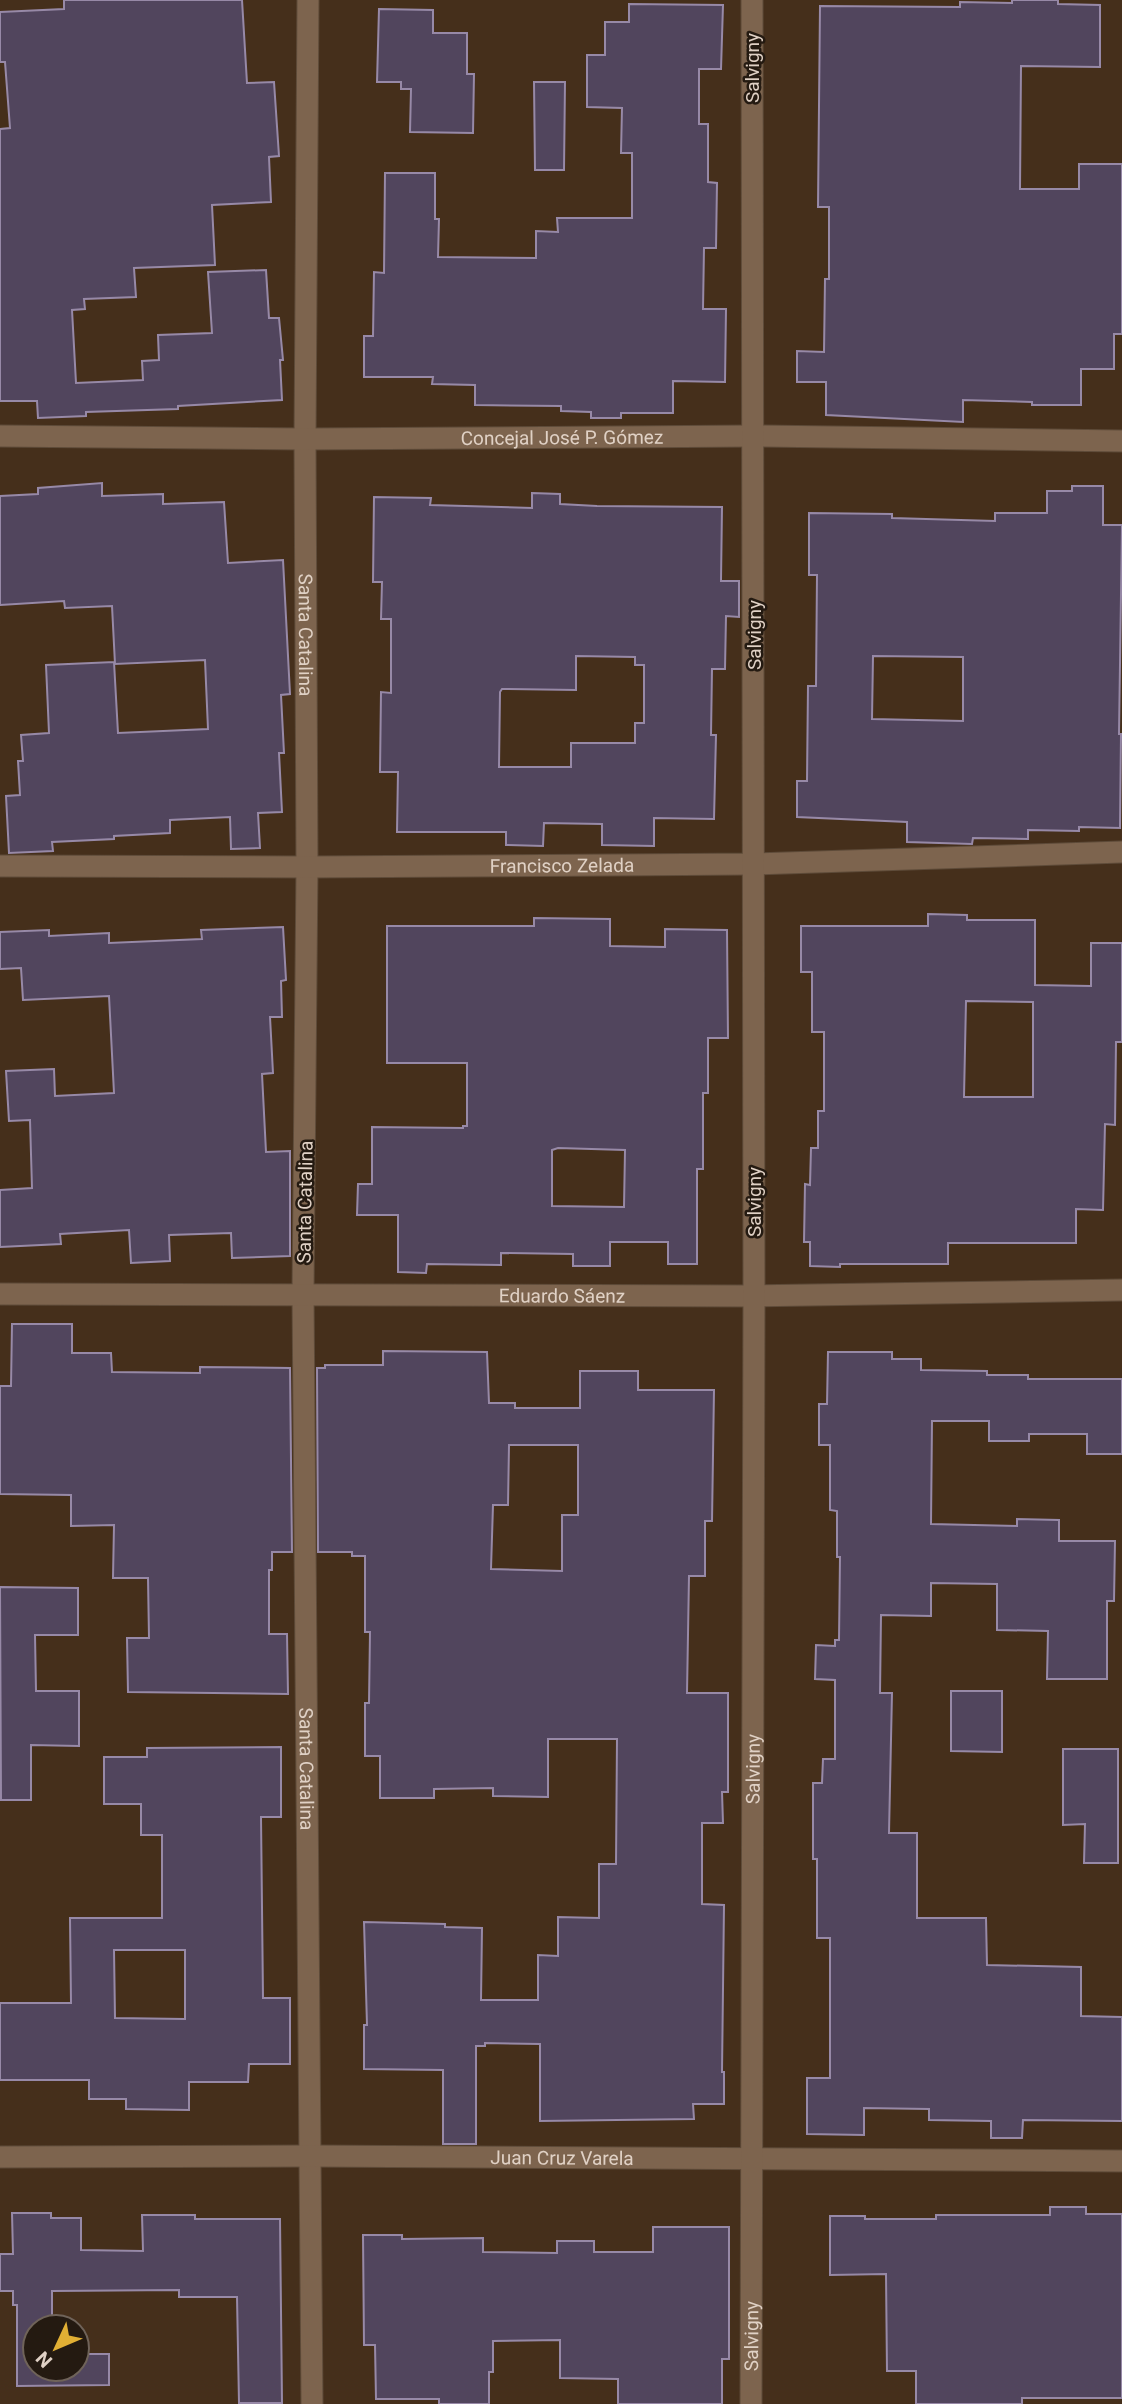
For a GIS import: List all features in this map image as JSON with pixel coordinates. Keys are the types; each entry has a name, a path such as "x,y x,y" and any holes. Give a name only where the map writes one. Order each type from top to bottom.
{"street":[{"name":"Santa Catalina","path":"308,0 305,439 307,867 303,1293 312,2404"},
{"name":"Salvigny","path":"751,2404 754,1296 752,0"},
{"name":"Concejal José P. Gómez","path":"0,436 305,439 754,436 1122,441"},
{"name":"Francisco Zelada","path":"0,866 753,864 1122,852"},
{"name":"Eduardo Sáenz","path":"0,1294 754,1296 1122,1290"},
{"name":"Juan Cruz Varela","path":"0,2157 311,2156 752,2161 1122,2161"}],"building":[{"path":"64,0 242,0 247,83 274,82 279,156 269,157 271,202 212,205 215,265 134,268 136,297 84,299 85,309 72,310 76,383 143,380 142,361 159,360 158,335 212,333 208,272 266,270 269,318 279,318 283,360 280,360 282,400 178,406 178,409 86,412 86,416 38,418 37,401 0,401 0,129 10,128 5,62 0,62 0,12 64,9"},
{"path":"1012,0 1058,0 1058,4 1100,5 1100,67 1021,66 1020,189 1079,189 1079,164 1122,164 1122,334 1114,334 1114,369 1081,369 1081,405 963,400 963,422 826,415 826,382 797,382 797,351 824,352 825,279 829,279 829,207 818,207 820,6 960,7 960,2 1012,3"},
{"path":"629,4 723,5 721,69 699,69 699,124 708,124 708,182 717,183 716,248 704,248 703,309 726,309 725,382 673,381 673,413 621,413 621,418 591,418 591,412 561,411 561,406 475,405 475,385 432,384 433,377 364,377 364,336 373,336 374,272 384,273 385,173 435,173 435,219 439,219 438,257 536,258 536,231 558,232 557,218 632,218 632,153 621,153 622,108 587,107 587,55 605,55 605,22 629,22"},
{"path":"379,9 433,10 433,33 467,33 467,74 474,74 473,133 410,132 411,89 401,89 401,82 377,82"},
{"path":"534,82 565,82 564,170 535,170"},
{"path":"102,483 102,496 163,494 163,504 224,502 228,563 283,560 290,694 281,695 284,753 279,753 282,812 258,813 260,848 231,849 230,817 170,820 170,833 52,842 53,851 9,853 6,796 20,795 18,761 23,761 21,735 49,733 46,665 114,662 118,733 208,729 205,660 115,664 112,606 65,608 64,601 0,605 0,496 38,494 38,488"},
{"path":"1072,486 1103,486 1103,525 1122,525 1120,828 1079,827 1079,831 1028,830 1028,839 973,838 972,844 907,842 907,822 797,817 797,781 807,781 808,686 816,686 817,575 809,575 809,513 892,514 892,518 995,521 995,513 1047,513 1047,491 1072,491","holes":["873,656 963,657 963,721 872,719"]},
{"path":"532,493 560,494 560,504 722,507 721,581 739,581 739,617 726,616 725,669 712,669 711,735 716,735 714,819 654,818 654,846 602,845 602,824 544,823 543,846 506,845 506,832 397,832 398,772 380,772 381,692 391,693 391,619 381,619 382,582 373,582 374,497 431,498 430,505 532,508","holes":["576,656 635,657 635,665 644,665 644,723 635,723 635,743 571,743 571,767 499,767 502,689 576,690"]},
{"path":"928,914 967,915 967,920 1035,920 1035,985 1091,986 1091,943 1122,943 1122,1042 1116,1042 1115,1125 1105,1124 1103,1210 1076,1209 1076,1243 948,1243 948,1264 810,1266 810,1242 804,1242 805,1184 810,1185 811,1148 818,1148 818,1111 824,1111 824,1032 812,1032 812,972 801,972 801,926 928,926","holes":["966,1001 1033,1002 1033,1097 964,1097"]},
{"path":"534,918 610,919 610,946 665,947 665,929 727,930 728,1038 708,1038 708,1093 703,1093 703,1169 697,1169 697,1264 668,1264 668,1242 610,1242 610,1266 573,1266 573,1254 501,1253 501,1265 427,1264 426,1273 398,1272 398,1215 357,1215 358,1184 372,1184 372,1127 467,1126 467,1063 387,1063 387,926 534,926","holes":["552,1150 625,1150 624,1207 552,1206"]},
{"path":"283,927 286,980 281,981 282,1017 270,1017 273,1073 262,1074 266,1152 290,1151 290,1256 232,1258 231,1233 169,1235 170,1261 131,1263 129,1230 60,1234 61,1244 0,1247 0,1190 32,1188 30,1120 9,1121 6,1071 54,1069 55,1096 114,1093 109,996 23,1000 21,968 0,969 0,932 49,930 49,936 109,933 109,943 202,939 201,930"},
{"path":"12,1324 72,1324 72,1353 111,1353 112,1372 200,1373 200,1367 290,1368 292,1552 272,1552 272,1570 269,1570 269,1634 287,1634 288,1694 128,1692 127,1638 149,1638 148,1578 113,1578 114,1525 71,1526 71,1495 0,1494 0,1386 11,1386"},
{"path":"383,1351 487,1352 489,1403 515,1403 515,1408 580,1408 580,1371 638,1371 638,1390 714,1390 712,1521 705,1521 705,1576 689,1576 687,1693 728,1693 728,1792 722,1792 723,1823 702,1823 702,1904 724,1905 724,2104 693,2104 694,2119 540,2121 540,2044 485,2043 485,2046 476,2046 476,2144 443,2144 443,2070 364,2069 364,2025 367,2025 364,1922 445,1924 445,1927 482,1928 481,2000 538,2000 538,1955 558,1956 558,1917 599,1918 599,1864 616,1864 617,1739 548,1739 548,1797 493,1796 493,1788 434,1789 434,1798 380,1798 380,1756 365,1756 365,1703 369,1703 370,1632 365,1632 365,1556 352,1556 352,1552 318,1552 317,1368 325,1368 325,1365 383,1365","holes":["509,1445 578,1445 578,1515 562,1515 562,1571 491,1569 493,1505 508,1505"]},
{"path":"828,1352 892,1352 892,1359 921,1359 921,1370 987,1371 987,1375 1028,1375 1028,1379 1122,1379 1122,1454 1087,1454 1087,1434 1029,1434 1029,1441 989,1441 989,1421 932,1421 931,1524 1017,1526 1017,1519 1059,1520 1059,1541 1115,1541 1114,1601 1107,1601 1107,1679 1047,1679 1048,1631 997,1630 997,1584 931,1583 931,1616 881,1615 880,1693 892,1693 889,1833 917,1833 917,1918 986,1918 987,1965 1081,1967 1081,2016 1122,2017 1122,2121 1023,2120 1022,2138 991,2138 991,2121 929,2120 929,2109 864,2108 864,2135 807,2134 807,2078 830,2078 830,1938 817,1938 817,1859 813,1859 813,1783 822,1783 823,1759 835,1759 835,1680 815,1679 816,1645 835,1646 835,1640 839,1640 840,1557 837,1557 837,1511 830,1510 830,1445 819,1445 819,1404 827,1404"},
{"path":"0,1587 78,1588 78,1635 35,1635 36,1691 79,1691 79,1746 31,1745 31,1800 1,1800"},
{"path":"951,1691 1002,1691 1002,1752 951,1751"},
{"path":"281,1747 281,1817 261,1817 263,1998 290,1998 290,2064 249,2064 248,2082 189,2082 189,2110 126,2109 126,2099 89,2099 89,2080 0,2080 0,2003 71,2003 70,1918 162,1918 162,1835 141,1835 141,1804 104,1804 104,1757 147,1757 147,1748","holes":["114,1950 185,1950 185,2019 115,2018"]},
{"path":"1063,1749 1118,1749 1118,1863 1084,1863 1085,1824 1063,1825"},
{"path":"1050,2207 1086,2207 1086,2214 1122,2214 1122,2398 1022,2398 1022,2404 916,2404 916,2371 887,2371 886,2274 830,2275 830,2216 936,2219 936,2215 1050,2215"},
{"path":"12,2213 51,2213 51,2218 81,2218 81,2250 143,2251 142,2215 195,2215 195,2219 280,2219 282,2403 239,2403 237,2297 179,2297 179,2290 52,2291 52,2313 21,2313 21,2383 91,2383 91,2354 109,2354 109,2385 17,2386 17,2305 13,2305 13,2291 0,2291 0,2254 13,2254"},
{"path":"653,2227 729,2227 729,2359 722,2359 722,2404 618,2404 618,2379 560,2378 560,2340 493,2341 489,2404 439,2404 439,2399 376,2399 375,2345 364,2345 363,2235 402,2235 402,2239 483,2238 483,2252 557,2253 557,2241 594,2241 594,2252 653,2252"}]}
